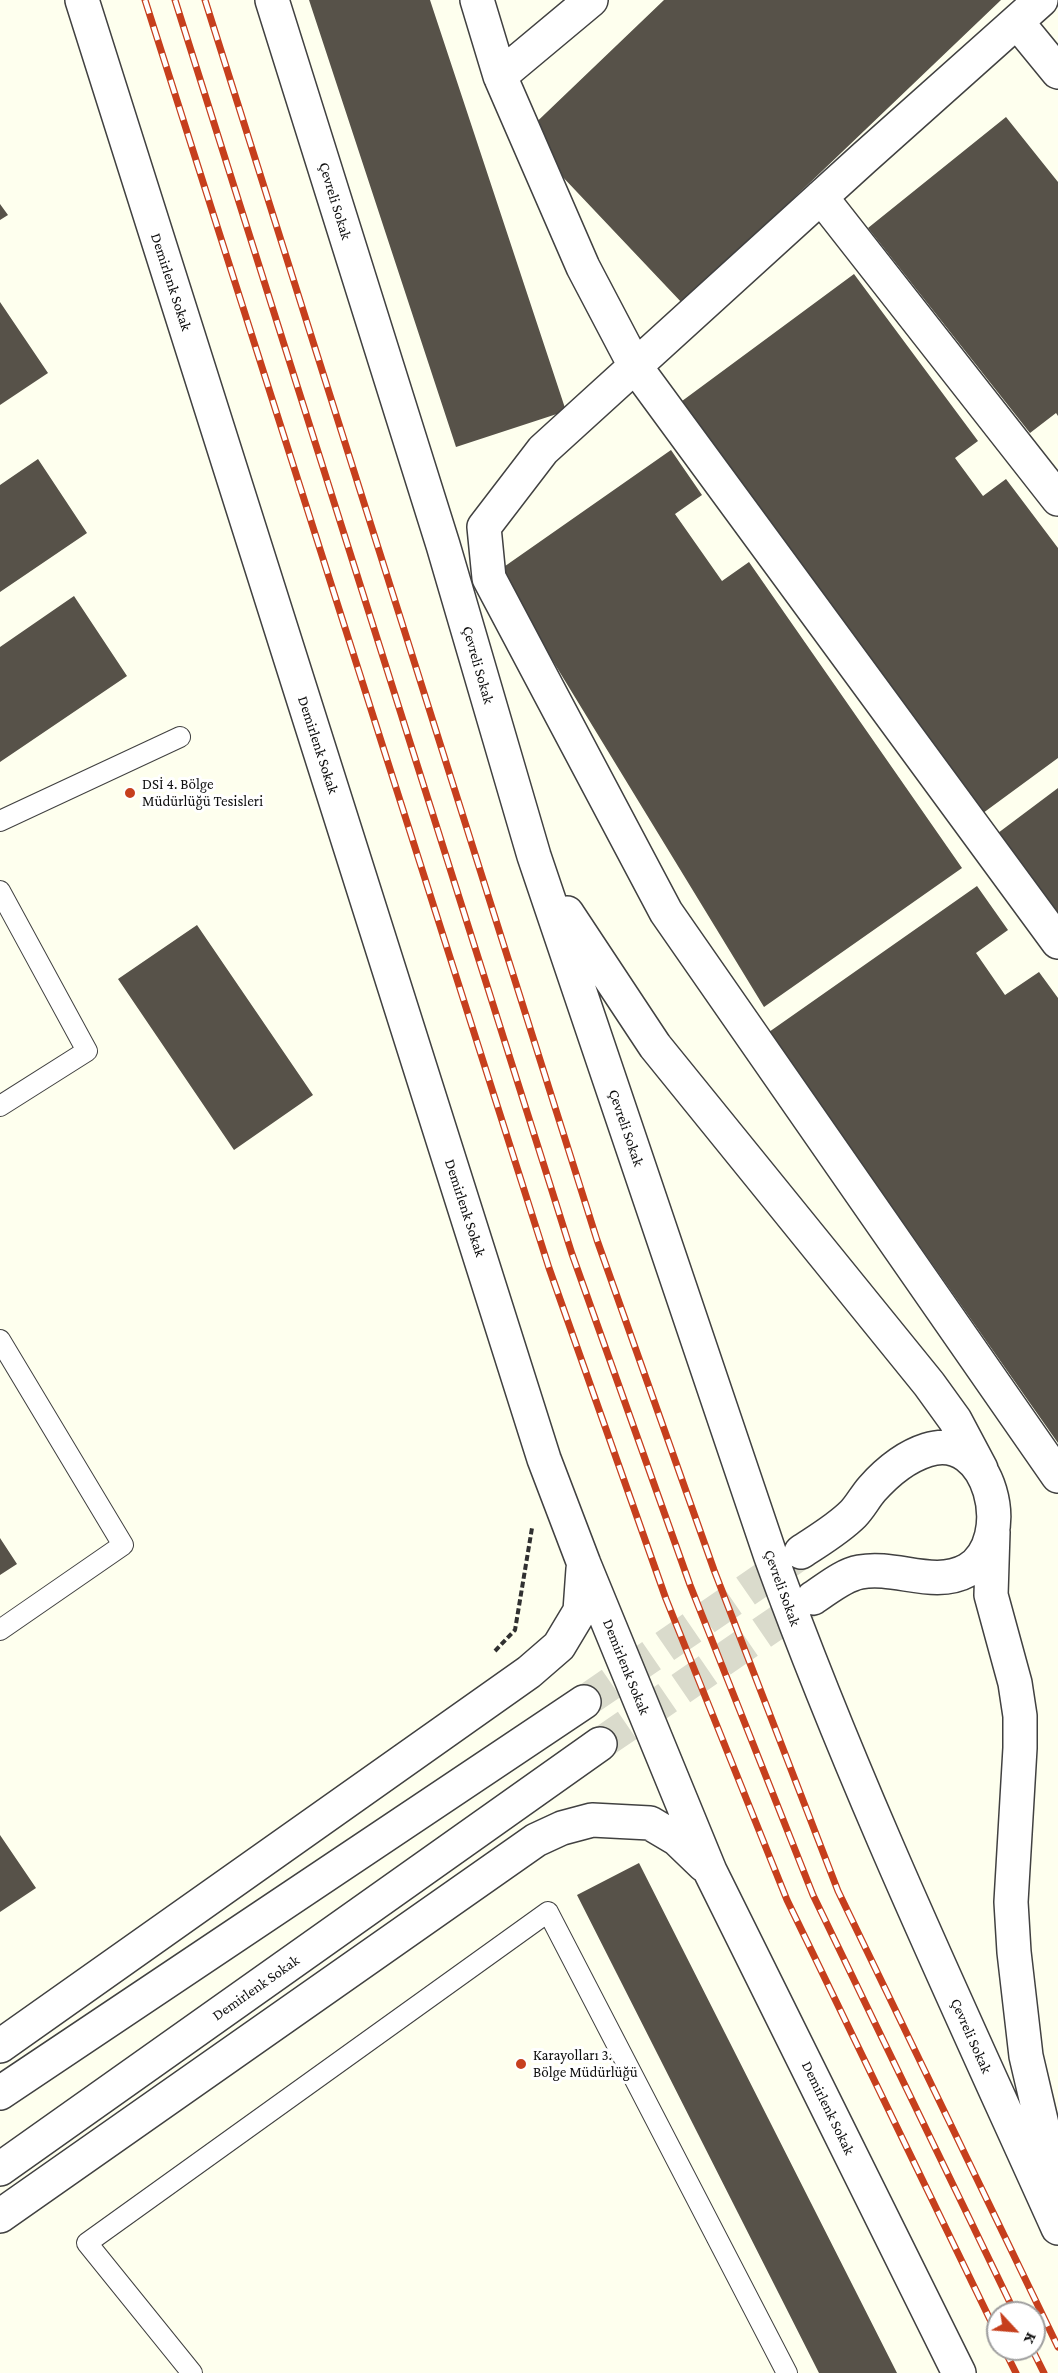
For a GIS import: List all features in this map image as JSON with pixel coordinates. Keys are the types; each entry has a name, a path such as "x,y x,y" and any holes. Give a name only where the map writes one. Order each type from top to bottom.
{"street":[{"name":"Demirlenk Sokak","path":"82,0 540,1447 584,1564 710,1871 959,2373"},
{"name":"Çevreli Sokak","path":"272,0 442,545 534,856 771,1557 813,1672 893,1863 1058,2228"},
{"path":"477,0 500,76 583,267 635,366 1058,942"},
{"path":"500,76 591,0"},
{"path":"442,545 484,526 543,450 821,196 1041,0"},
{"path":"1017,22 1058,72"},
{"path":"821,196 1058,499"},
{"path":"484,526 489,578 666,912 1058,1476"},
{"path":"534,856 576,929 655,1046 929,1384 955,1420 989,1487 994,1507 992,1595 1015,1683 1020,1716 1011,1902 1014,1952 1026,2056 1058,2193"},
{"path":"801,1552 853,1514 889,1472 908,1457 930,1449 948,1447 965,1454 981,1469"},
{"path":"813,1598 835,1583 858,1572 882,1570 930,1578 950,1577 968,1569 983,1555 993,1532"},
{"path":"0,2046 529,1672 559,1646 580,1611 584,1564"},
{"path":"0,2092 584,1702"},
{"name":"Demirlenk Sokak","path":"0,2169 600,1744"},
{"path":"0,2216 536,1840 562,1828 592,1821 650,1823 677,1839 710,1871"}],"lane":[{"path":"0,821 180,737"},
{"path":"0,891 87,1051 0,1106"},
{"path":"0,1340 123,1545 0,1630"},
{"path":"192,2373 87,2243 548,1912 787,2373"}],"path":[{"path":"492,1654 515,1630 532,1527"}],"building":[{"path":"309,0 430,0 566,411 456,447"},
{"path":"664,0 1001,0 683,304 523,135"},
{"path":"1006,117 1058,182 1058,416 1056,413 1030,433 868,228"},
{"path":"0,204 8,215 0,220"},
{"path":"854,274 978,441 955,458 983,496 1006,479 1058,548 1058,758 979,816 678,404"},
{"path":"0,302 48,373 0,405"},
{"path":"671,450 702,495 675,514 722,581 749,562 962,868 764,1007 498,571"},
{"path":"38,459 87,533 0,592 0,485"},
{"path":"74,596 127,676 0,762 0,647"},
{"path":"1058,788 1058,924 994,836"},
{"path":"977,886 1008,930 976,953 1005,995 1039,972 1058,998 1058,1443 769,1032"},
{"path":"197,925 313,1095 234,1150 118,979"},
{"path":"0,1538 17,1564 0,1575"},
{"path":"0,1835 36,1888 0,1912"},
{"path":"639,1863 897,2373 819,2373 577,1895"}],"tunnel":[{"path":"584,1702 798,1555"},
{"path":"600,1744 813,1598"}],"railway":[{"path":"145,0 549,1268 666,1599 787,1900 986,2311"},
{"path":"175,0 572,1254 690,1585 813,1895 1009,2301"},
{"path":"205,0 597,1240 714,1570 838,1891 1058,2347"},
{"path":"1010,2361 1016,2373"},
{"path":"1038,2361 1044,2373"}],"place":[{"name":"DSİ 4. Bölge Müdürlüğü Tesisleri","path":"130,793"},
{"name":"Karayolları 3. Bölge Müdürlüğü","path":"521,2064"}]}
